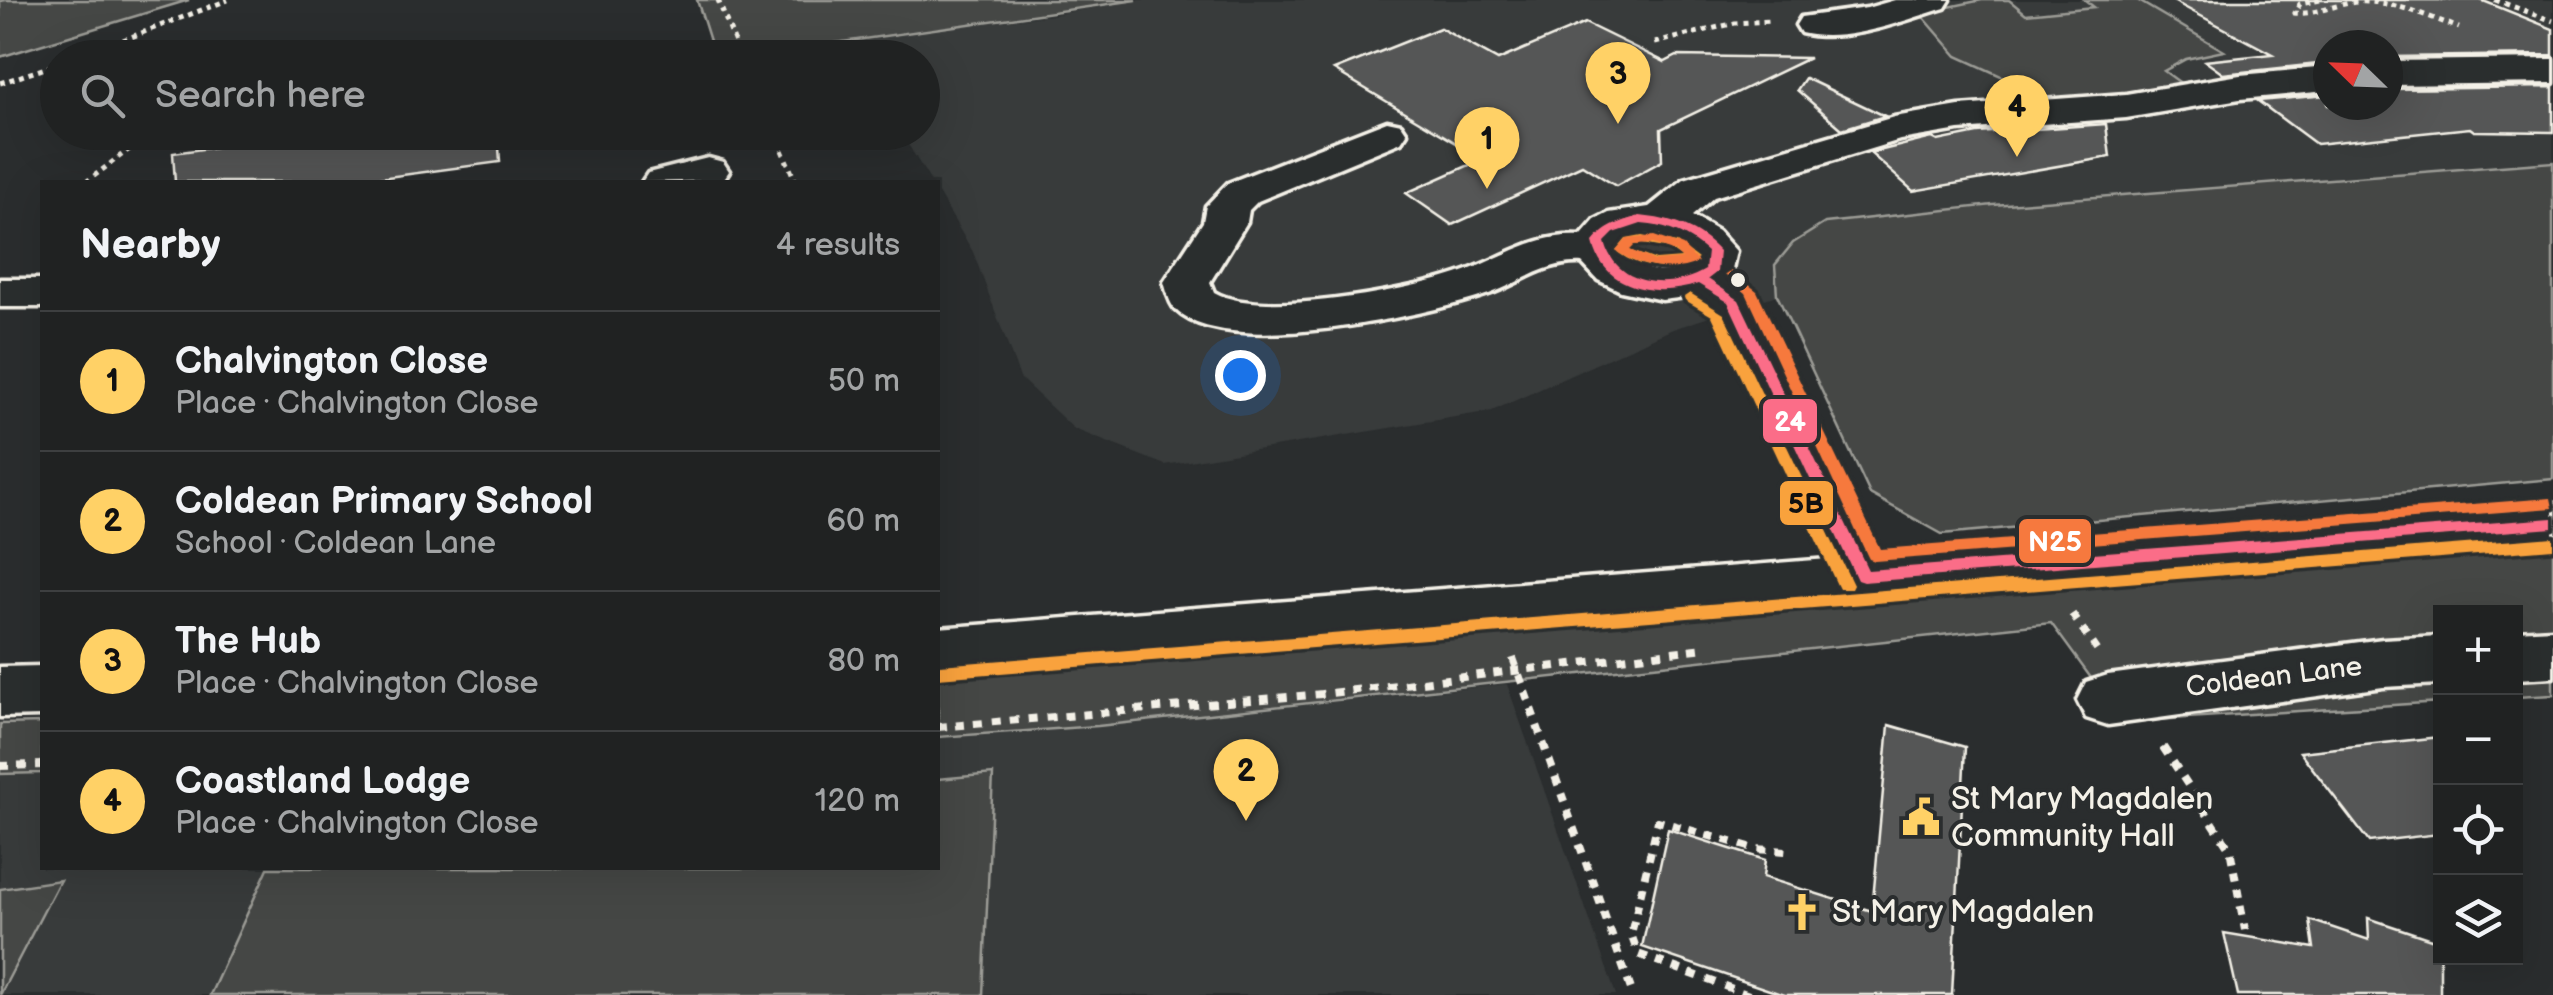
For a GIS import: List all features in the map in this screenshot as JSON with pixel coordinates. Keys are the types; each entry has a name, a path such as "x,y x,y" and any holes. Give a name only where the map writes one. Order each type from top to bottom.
{"street":[{"path":"1814,25 1872,20 1932,0"},
{"path":"2403,73 2553,71"},
{"path":"1660,221 1699,188 1894,129 1959,118 2126,106 2240,87 2313,80"},
{"path":"1387,132 1242,192 1228,206 1224,222 1187,282 1193,300 1224,316 1285,317 1440,294 1476,283 1542,250 1570,247 1599,251"},
{"path":"671,180 708,171"},
{"path":"1660,221 1693,232 1714,252 1715,262 1700,280 1667,287 1648,285 1614,272 1599,251 1599,242 1615,226 1660,221"},
{"path":"1700,280 1733,300 1863,576"},
{"path":"0,293 40,292"},
{"path":"940,652 2553,523"},
{"path":"2523,655 2553,653"},
{"name":"Coldean Lane","path":"2119,697 2433,661"},
{"path":"0,692 40,691"}],"path":[{"path":"123,40 228,0"},
{"path":"718,0 734,40"},
{"path":"2320,0 2300,4 2294,13 2313,16 2353,2 2404,2 2416,12 2474,34"},
{"path":"2495,0 2553,21"},
{"path":"1654,43 1735,23 1776,20"},
{"path":"0,83 40,70"},
{"path":"89,180 128,150"},
{"path":"782,150 795,180"},
{"path":"1494,610 1520,673 1633,995"},
{"path":"2053,616 2091,612"},
{"path":"2072,614 2119,697 2230,849 2245,930"},
{"path":"940,727 1098,716 1520,673 1720,646"},
{"path":"0,766 40,766"},
{"path":"1749,995 1638,954 1631,934 1658,821 1756,849 1786,850"}],"shaded area":[{"path":"189,0 56,40 40,40 40,45 0,57 0,1"},
{"path":"697,0 1137,0 856,40 710,40"},
{"path":"1137,0 2553,0 2553,251 1863,275 1777,295 1673,329 1492,411 1165,465 1074,429 1020,378 973,252 940,196 940,180 930,180 911,150 940,150 940,40 845,40 1051,15"},
{"path":"1982,0 2009,0 2026,14 2094,7 2085,0 2137,0 2224,51 2186,59 2164,71 2186,87 2041,104 2008,95 2010,80 1957,56 1920,13"},
{"path":"2553,162 2553,479 1942,534 1870,494 1777,295 1775,265 1793,243 1825,223 1993,205"},
{"path":"2553,546 2553,695 2523,697 2523,605 2433,605 2433,702 2123,722 2051,623 1098,726 940,737 940,672"},
{"path":"1507,684 1616,995 0,995 0,774 40,773 40,870 940,870 940,737 1098,726"},
{"path":"40,723 40,773 0,774 0,724"},
{"path":"993,774 983,995 210,995 267,870 940,870 940,779"},
{"path":"60,880 0,995 0,889"}],"building":[{"path":"2171,0 2481,0 2553,29 2553,55 2403,57 2403,30 2313,30 2313,65 2223,74 2205,61 2272,54"},
{"path":"1585,23 1665,62 1677,56 1809,58 1661,129 1662,161 1616,186 1582,165 1452,225 1406,193 1483,159 1334,70 1440,28 1498,60"},
{"path":"1805,78 1885,116 1842,129 1797,90"},
{"path":"2553,87 2553,132 2470,128 2316,144 2258,101 2313,96 2313,120 2403,120 2403,89"},
{"path":"2106,124 2110,157 1913,191 1870,153 1932,138 1938,141 1977,133"},
{"path":"499,150 500,162 365,180 175,180 173,153"},
{"name":"St Mary Magdalen","path":"1889,725 1965,747 1952,995 1784,995 1642,947 1668,829 1765,860 1763,877 1872,911"},
{"path":"2433,738 2433,835 2369,842 2300,752"},
{"path":"2368,918 2433,940 2433,965 2440,965 2440,995 2238,995 2224,933 2314,948 2310,920 2369,940"}],"transit line":[{"name":"24","path":"1640,220 1661,222 1697,237 1713,251 1711,272 1673,286 1643,284 1617,273 1604,260 1599,242 1610,230 1640,220"},
{"name":"5B","path":"1642,240 1673,246 1692,259 1656,264 1622,251 1630,242 1642,240"},
{"name":"N25","path":"1654,240 1679,249 1692,262 1653,265 1622,251 1631,242 1654,240"},
{"name":"N25","path":"1731,275 1751,291 1875,555 2551,503"},
{"name":"24","path":"1701,280 1733,300 1863,576"},
{"name":"5B","path":"1690,297 1717,314 1845,585"},
{"name":"24","path":"1863,576 2553,523"},
{"name":"5B","path":"940,672 2553,543"}],"place":[{"name":"The Hub","path":"1618,124"},
{"name":"Coastland Lodge","path":"2017,157"},
{"name":"Chalvington Close","path":"1487,189"},
{"name":"St Mary Magdalen Community Hall","path":"1921,817"},
{"name":"Coldean Primary School","path":"1246,821"},
{"name":"St Mary Magdalen","path":"1802,912"}]}
